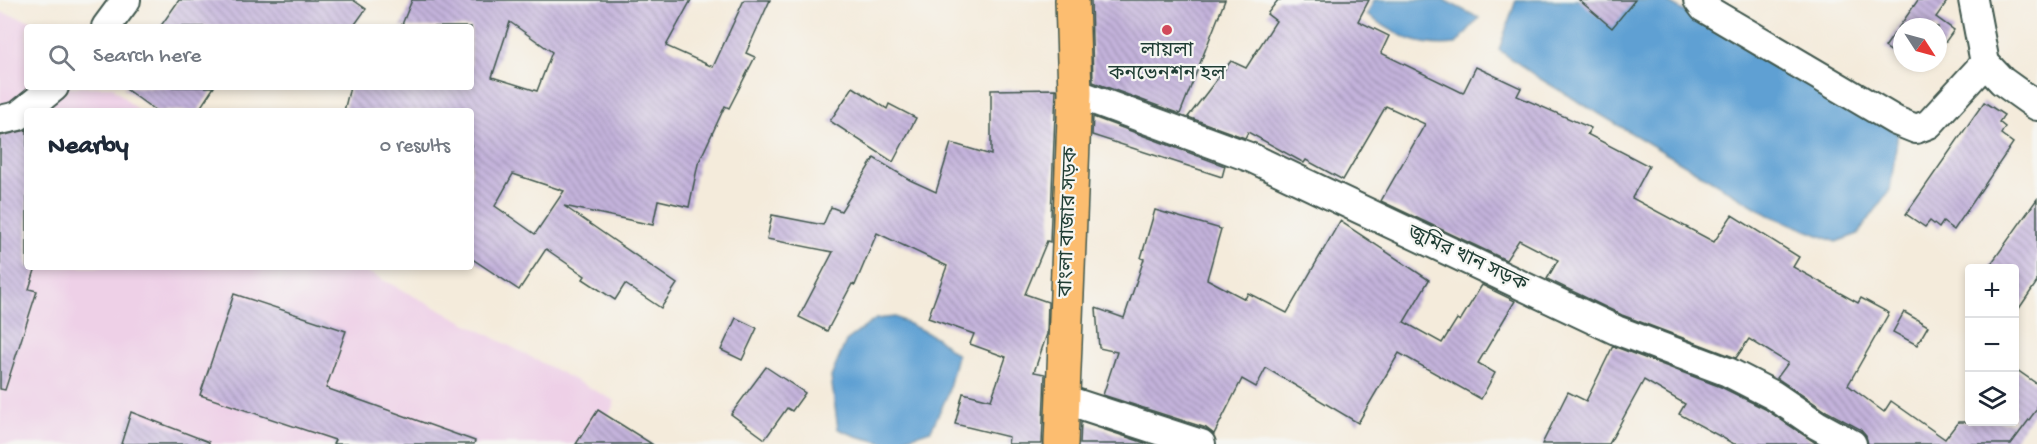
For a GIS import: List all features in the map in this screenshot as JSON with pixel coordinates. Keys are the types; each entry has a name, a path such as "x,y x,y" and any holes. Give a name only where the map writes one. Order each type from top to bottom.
{"main road":[{"name":"বাংলা বাজার সড়ক","path":"1061,444 1075,93 1072,0"}],"street":[{"path":"108,24 126,0"},
{"path":"1698,0 1704,8 1714,14 1896,121 1916,129 1929,124 1985,63"},
{"path":"1973,0 1985,63 2002,81 2037,106"},
{"path":"28,108 50,90"},
{"name":"জুমির খান সড়ক","path":"1075,93 1252,158 1616,330 1728,372 1773,395 1817,425 1852,444"},
{"path":"0,120 18,116 24,111"},
{"path":"1063,399 1201,444"}],"shaded area":[{"path":"0,12 42,24 24,24 24,90 116,90 135,108 24,108 24,270 364,270 615,401 597,444 0,444"}],"water":[{"path":"1374,0 1444,0 1479,18 1456,44 1430,44 1408,39 1367,15"},
{"path":"1516,0 1664,0 1898,133 1890,190 1858,234 1836,242 1769,215 1539,78 1499,50"},
{"path":"895,317 937,338 957,355 947,396 931,430 888,444 838,429 831,377 846,341 876,319"}],"building":[{"path":"179,0 353,0 366,9 355,24 162,24"},
{"path":"412,0 691,0 666,46 713,67 744,0 770,0 746,53 755,57 729,108 725,106 698,164 689,207 658,200 653,225 564,206 677,284 661,308 625,284 615,300 583,279 585,276 546,249 519,290 474,260 474,108 345,108 349,90 474,90 474,24 402,24","holes":["510,22 552,52 537,91 492,77","513,174 564,191 535,234 495,206"]},
{"path":"1091,0 1225,0 1180,114 1093,82"},
{"path":"1278,0 1369,0 1358,21 1389,36 1381,53 1463,93 1476,67 1521,88 1517,96 1591,128 1587,134 1649,166 1632,198 1714,242 1732,215 1799,257 1793,267 1858,303 1861,298 1889,313 1848,385 1884,412 1891,401 1945,439 1958,422 1965,422 1965,426 2019,426 2019,371 2037,384 2037,409 2011,444 1868,444 1866,436 1860,429 1826,411 1777,378 1788,363 1749,339 1736,358 1622,315 1547,279 1558,260 1519,240 1506,260 1381,201 1425,124 1386,106 1343,180 1306,160 1304,163 1248,132 1245,138 1188,117 1231,61 1246,68 1276,21 1267,14"},
{"path":"1579,0 1635,0 1612,28"},
{"path":"1918,0 1948,0 1937,18 1905,18"},
{"path":"1947,25 1954,30 1947,40"},
{"path":"1893,36 1893,53 1885,47"},
{"path":"853,87 887,109 889,104 916,118 893,162 830,121"},
{"path":"1056,89 1050,242 1047,241 1025,294 1048,302 1047,334 1034,372 1045,374 1042,444 1008,444 1009,437 955,424 963,393 991,400 1006,357 970,344 974,334 928,318 947,266 877,233 855,285 852,284 827,331 799,317 833,252 767,239 772,215 823,225 831,207 841,211 874,158 910,180 936,192 951,143 991,155 991,90"},
{"path":"127,90 212,90 200,108 152,108"},
{"path":"1984,102 2004,115 1999,122 2005,127 2001,134 2013,143 1954,230 1943,222 1939,228 1930,221 1925,227 1906,214"},
{"path":"1093,117 1225,166 1222,177 1092,135"},
{"path":"24,131 24,270 35,270 29,289 37,291 5,390 0,389 0,136"},
{"path":"2037,199 2037,282 2019,309 2019,264 1991,264"},
{"path":"1155,210 1221,229 1207,279 1245,299 1248,293 1287,313 1340,221 1429,280 1404,322 1442,343 1457,319 1460,321 1482,285 1515,301 1478,363 1495,373 1481,399 1399,353 1358,423 1266,368 1256,387 1242,379 1214,434 1206,428 1103,395 1117,352 1099,348 1096,308 1124,318 1144,259 1141,258"},
{"path":"234,294 346,331 326,388 475,441 474,444 333,444 335,440 200,395"},
{"path":"1904,312 1928,326 1917,345 1893,332"},
{"path":"736,318 757,328 742,360 721,350"},
{"path":"1613,346 1721,387 1765,409 1817,444 1734,444 1679,414 1685,404 1644,380 1609,444 1542,444 1568,392 1586,401"},
{"path":"766,367 805,393 792,411 787,408 765,439 731,414"},
{"path":"598,410 652,444 576,444"},
{"path":"131,412 209,442 209,444 121,444"},
{"path":"1081,422 1148,444 1080,444"}],"place":[{"name":"লায়লা কনভেনশন হল","path":"1167,30"}]}
